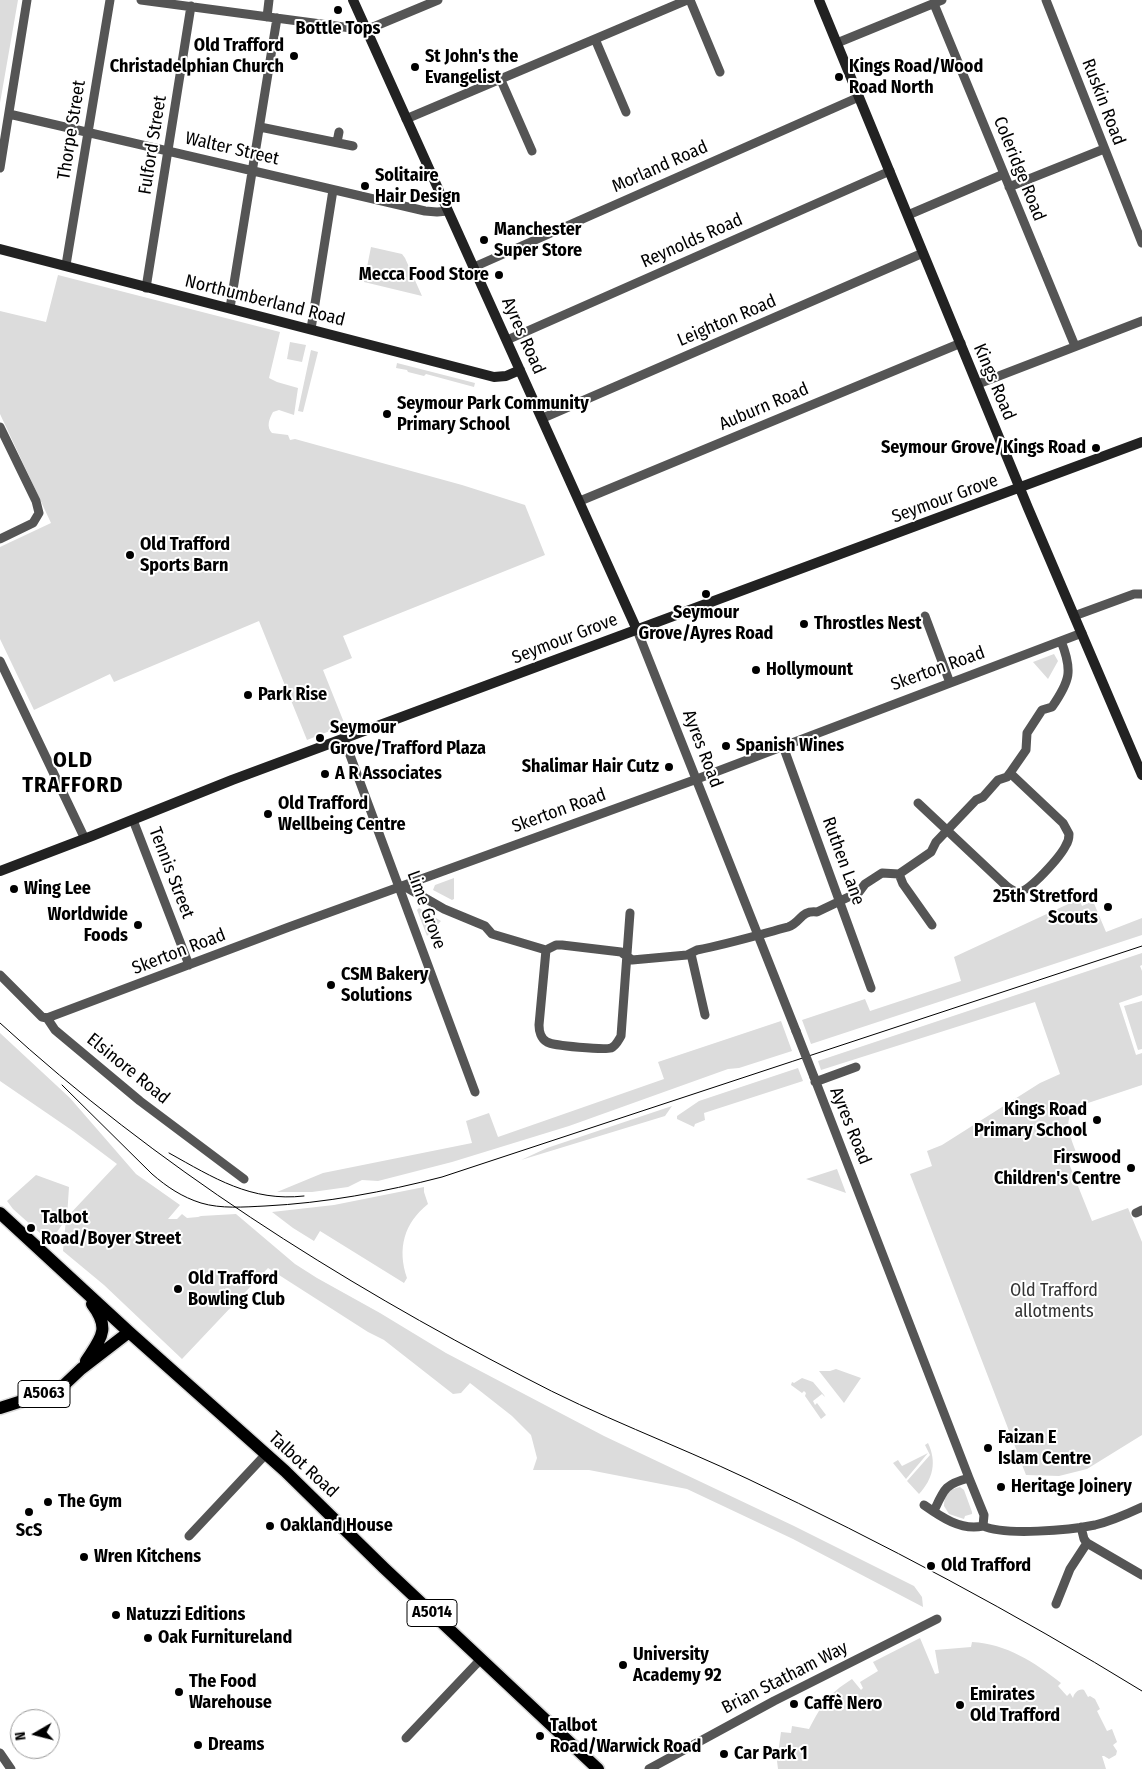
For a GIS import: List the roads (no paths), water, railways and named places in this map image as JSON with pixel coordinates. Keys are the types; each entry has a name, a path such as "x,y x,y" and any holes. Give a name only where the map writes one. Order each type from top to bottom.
{"main road":[{"name":"Ayres Road","path":"353,0 637,630"},
{"name":"Kings Road","path":"819,0 960,343 1142,775"},
{"name":"Northumberland Road","path":"0,249 495,377 506,376 520,370"},
{"name":"Seymour Grove","path":"0,871 133,820 186,797 1142,442"},
{"name":"Talbot Road","path":"0,1213 76,1284 266,1454 598,1769"},
{"path":"76,1284 98,1312 103,1324 101,1336 81,1369"},
{"name":"A5063","path":"0,1408 57,1390 129,1332"},
{"path":"584,1755 586,1769"}],"street":[{"path":"0,168 27,0"},
{"name":"Thorpe Street","path":"66,266 110,0"},
{"path":"141,0 196,5 267,17 366,30 438,0"},
{"path":"267,17 269,0"},
{"path":"406,119 689,0 720,72"},
{"name":"Ruskin Road","path":"1046,0 1142,243"},
{"path":"837,43 938,2"},
{"name":"Coleridge Road","path":"938,2 1009,187 1075,346"},
{"name":"Fulford Street","path":"146,288 196,5"},
{"path":"230,308 254,170 277,18"},
{"path":"595,39 626,112"},
{"path":"500,78 532,151"},
{"name":"Morland Road","path":"474,267 859,97"},
{"name":"Walter Street","path":"9,114 425,211 448,211"},
{"path":"260,127 353,146"},
{"path":"337,142 339,132"},
{"path":"1009,187 1104,149"},
{"name":"Reynolds Road","path":"507,340 890,171"},
{"path":"908,215 1004,174"},
{"path":"311,329 333,190"},
{"name":"Leighton Road","path":"543,418 924,253"},
{"path":"978,384 1142,321"},
{"name":"Auburn Road","path":"580,501 960,343"},
{"path":"0,426 40,513 33,523 0,539"},
{"path":"1074,616 1134,594 1142,594"},
{"path":"926,616 950,682"},
{"name":"Ayres Road","path":"637,630 697,778 970,1478 984,1515 984,1526"},
{"name":"Skerton Road","path":"47,1018 697,778 1082,633"},
{"path":"402,886 444,909 485,926 492,934 546,950 556,945 562,945 621,952 632,960 691,954 697,950 788,927 796,923 802,914 810,911 817,912 859,892 865,884 882,873 899,874 931,852 936,842 976,800 983,797 998,780 1007,777 1026,750 1027,733 1042,710 1052,707 1067,681 1069,666 1061,641"},
{"path":"0,661 85,839"},
{"name":"Lime Grove","path":"344,739 402,886 475,1092"},
{"name":"Ruthen Lane","path":"783,746 871,988"},
{"path":"918,802 1012,890 1022,891 1032,884 1065,847 1069,834 1063,823 1010,773"},
{"name":"Tennis Street","path":"133,820 189,965"},
{"path":"899,874 900,880 932,925"},
{"path":"546,950 539,1025 540,1033 544,1040 550,1043 595,1049 605,1049 613,1046 621,1036 630,913"},
{"path":"691,954 705,1015"},
{"name":"Elsinore Road","path":"0,975 42,1017 47,1018 56,1030 105,1072 244,1179"},
{"path":"814,1079 856,1067"},
{"path":"189,1536 266,1454"},
{"path":"934,1511 945,1488 954,1482 970,1478"},
{"path":"924,1504 955,1523 975,1528 984,1526 1001,1531 1081,1527 1111,1520 1142,1507"},
{"path":"1081,1527 1087,1543 1142,1575"},
{"path":"1056,1604 1070,1569 1087,1543"},
{"name":"Brian Statham Way","path":"649,1769 774,1701 937,1619"},
{"path":"406,1738 481,1659"},
{"path":"0,1753 11,1769"}],"tram line":[{"path":"62,1085 152,1174 181,1195 201,1203 216,1206 287,1205 376,1192 442,1177 1142,946"},
{"path":"0,1023 121,1125 185,1172 250,1217 385,1301 454,1340 552,1391 748,1479 849,1528 1046,1634 1142,1691"},
{"path":"169,1153 218,1179 250,1192 285,1197 304,1196"}],"place":[{"name":"Bottle Tops","path":"338,10"},
{"name":"Old Trafford Christadelphian Church","path":"294,56"},
{"name":"St John's the Evangelist","path":"415,67"},
{"name":"Kings Road/Wood Road North","path":"839,77"},
{"name":"Solitaire Hair Design","path":"365,186"},
{"name":"Manchester Super Store","path":"484,240"},
{"name":"Mecca Food Store","path":"499,275"},
{"name":"Seymour Park Community Primary School","path":"387,414"},
{"name":"Seymour Grove/Kings Road","path":"1096,448"},
{"name":"Old Trafford Sports Barn","path":"130,555"},
{"name":"Seymour Grove/Ayres Road","path":"706,594"},
{"name":"Throstles Nest","path":"804,624"},
{"name":"Hollymount","path":"756,670"},
{"name":"Park Rise","path":"248,695"},
{"name":"Seymour Grove/Trafford Plaza","path":"320,738"},
{"name":"Spanish Wines","path":"726,746"},
{"name":"Shalimar Hair Cutz","path":"669,767"},
{"name":"A R Associates","path":"325,774"},
{"name":"Old Trafford Wellbeing Centre","path":"268,814"},
{"name":"Wing Lee","path":"14,889"},
{"name":"25th Stretford Scouts","path":"1108,907"},
{"name":"Worldwide Foods","path":"138,925"},
{"name":"CSM Bakery Solutions","path":"331,985"},
{"name":"Kings Road Primary School","path":"1097,1120"},
{"name":"Firswood Children's Centre","path":"1131,1168"},
{"name":"Talbot Road/Boyer Street","path":"31,1228"},
{"name":"Old Trafford Bowling Club","path":"178,1289"},
{"name":"Faizan E Islam Centre","path":"988,1448"},
{"name":"Heritage Joinery","path":"1001,1487"},
{"name":"The Gym","path":"48,1502"},
{"name":"ScS","path":"29,1512"},
{"name":"Oakland House","path":"270,1526"},
{"name":"Wren Kitchens","path":"84,1557"},
{"name":"Old Trafford","path":"931,1566"},
{"name":"Natuzzi Editions","path":"116,1615"},
{"name":"Oak Furnitureland","path":"148,1638"},
{"name":"University Academy 92","path":"623,1665"},
{"name":"The Food Warehouse","path":"179,1692"},
{"name":"Caffè Nero","path":"794,1704"},
{"name":"Emirates Old Trafford","path":"960,1705"},
{"name":"Talbot Road/Warwick Road","path":"540,1736"},
{"name":"Dreams","path":"198,1745"},
{"name":"Car Park 1","path":"724,1754"}],"district":[{"name":"OLD TRAFFORD","path":"73,774"}],"park label":[{"name":"Old Trafford allotments","path":"1054,1301"}]}
